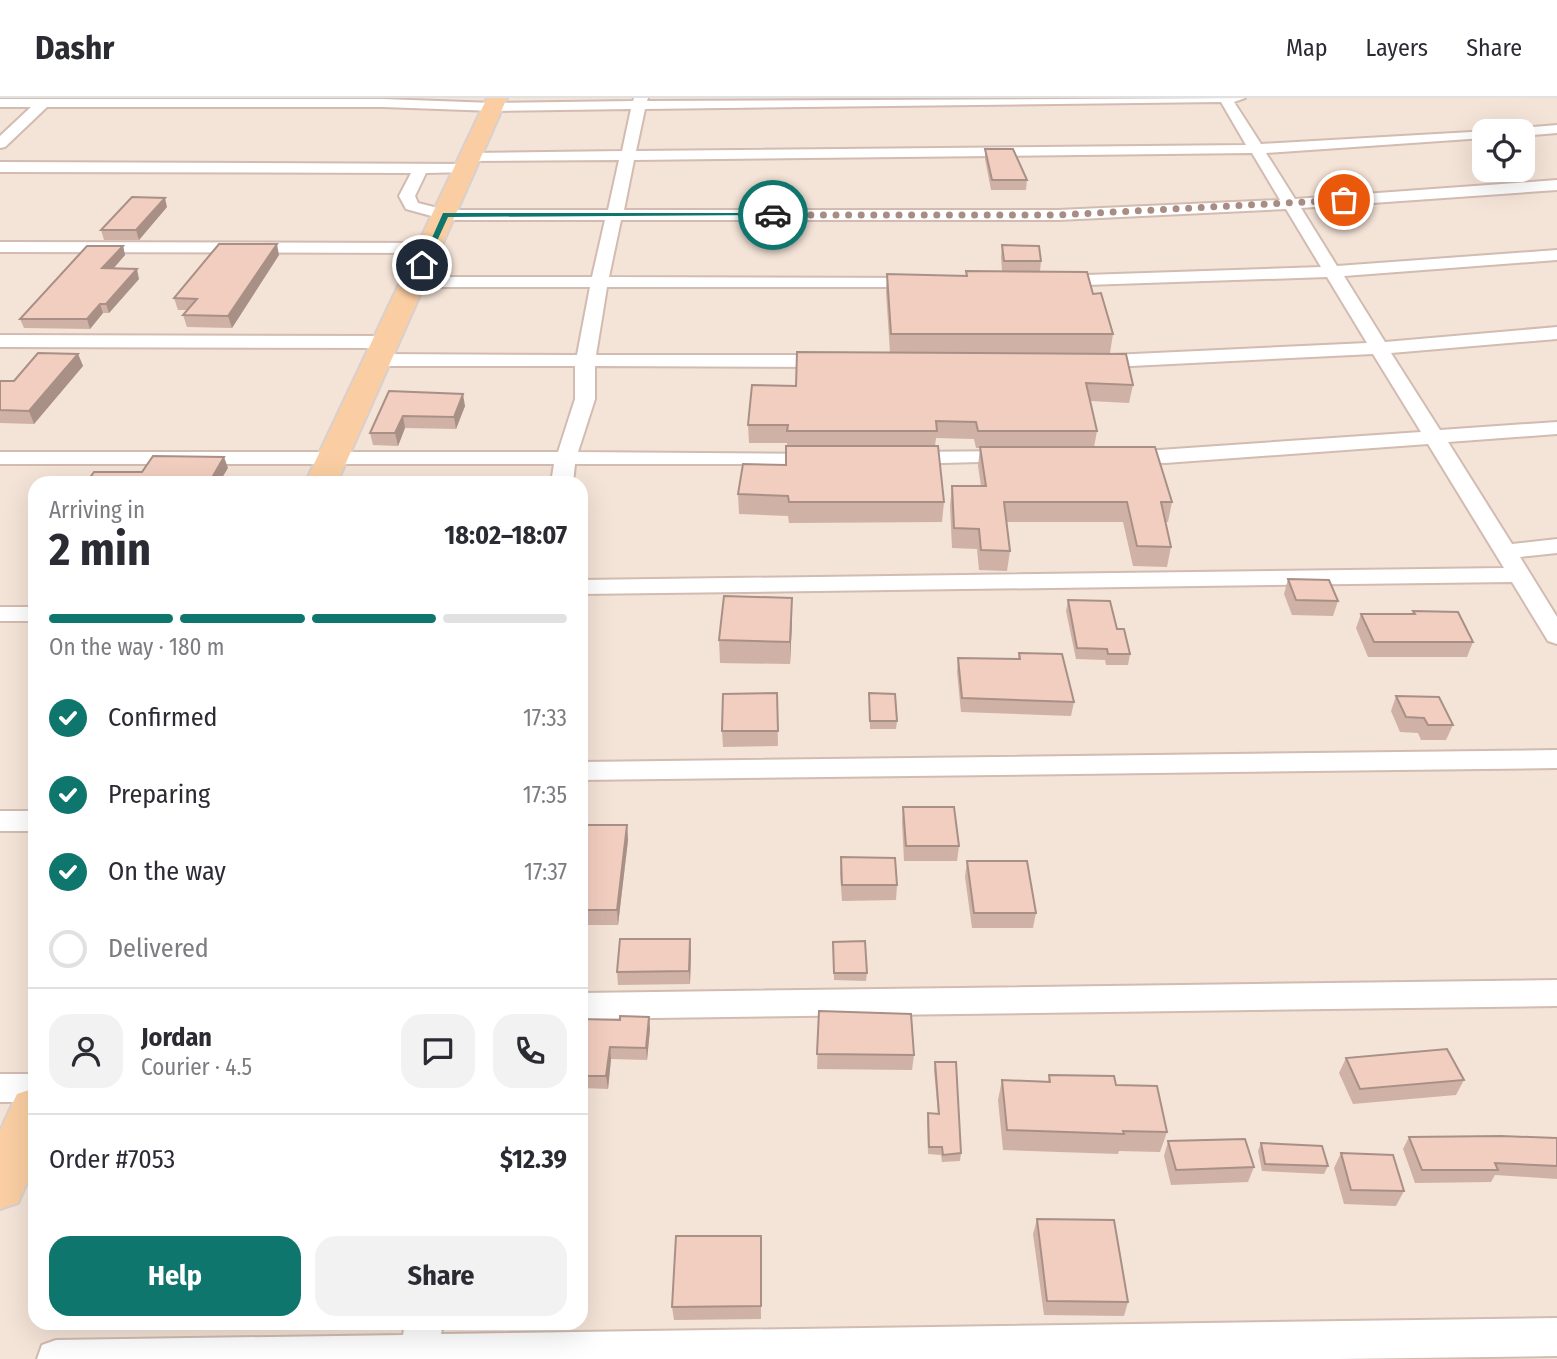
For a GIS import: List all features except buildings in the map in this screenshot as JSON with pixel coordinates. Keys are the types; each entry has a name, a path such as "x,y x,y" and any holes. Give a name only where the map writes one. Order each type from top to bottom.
{"main road":[{"path":"324,476 496,103"},
{"path":"0,1186 28,1124"}],"street":[{"path":"1226,98 1557,636"},
{"path":"0,103 47,100 496,103 1238,98"},
{"path":"0,144 47,100"},
{"path":"563,476 566,458 585,399 585,361 640,102"},
{"path":"1535,131 1557,130"},
{"path":"0,167 421,169 469,163 629,155 1256,149 1472,135"},
{"path":"421,169 407,196 412,206 446,215 1058,215 1291,204 1557,185"},
{"path":"0,247 430,248"},
{"path":"1041,281 1332,272 1557,255"},
{"path":"414,282 945,282"},
{"path":"1074,362 1380,348 1557,333"},
{"path":"0,341 382,351 585,361 850,361"},
{"path":"1095,457 1165,457 1557,428"},
{"path":"0,457 844,458"},
{"path":"886,458 1039,457"},
{"path":"1505,552 1557,546"},
{"path":"588,587 1519,575"},
{"path":"0,614 28,614"},
{"path":"588,771 1557,759"},
{"path":"0,821 28,821"},
{"path":"588,1006 1557,993"},
{"path":"0,1088 28,1088"},
{"path":"56,1359 420,1345 1557,1337"}],"shaded area":[{"path":"0,98 1557,98 1557,1359 0,1359"}],"way so far":[{"path":"773,215 1058,215 1344,200"}],"route":[{"path":"422,265 446,215 773,215"}]}
